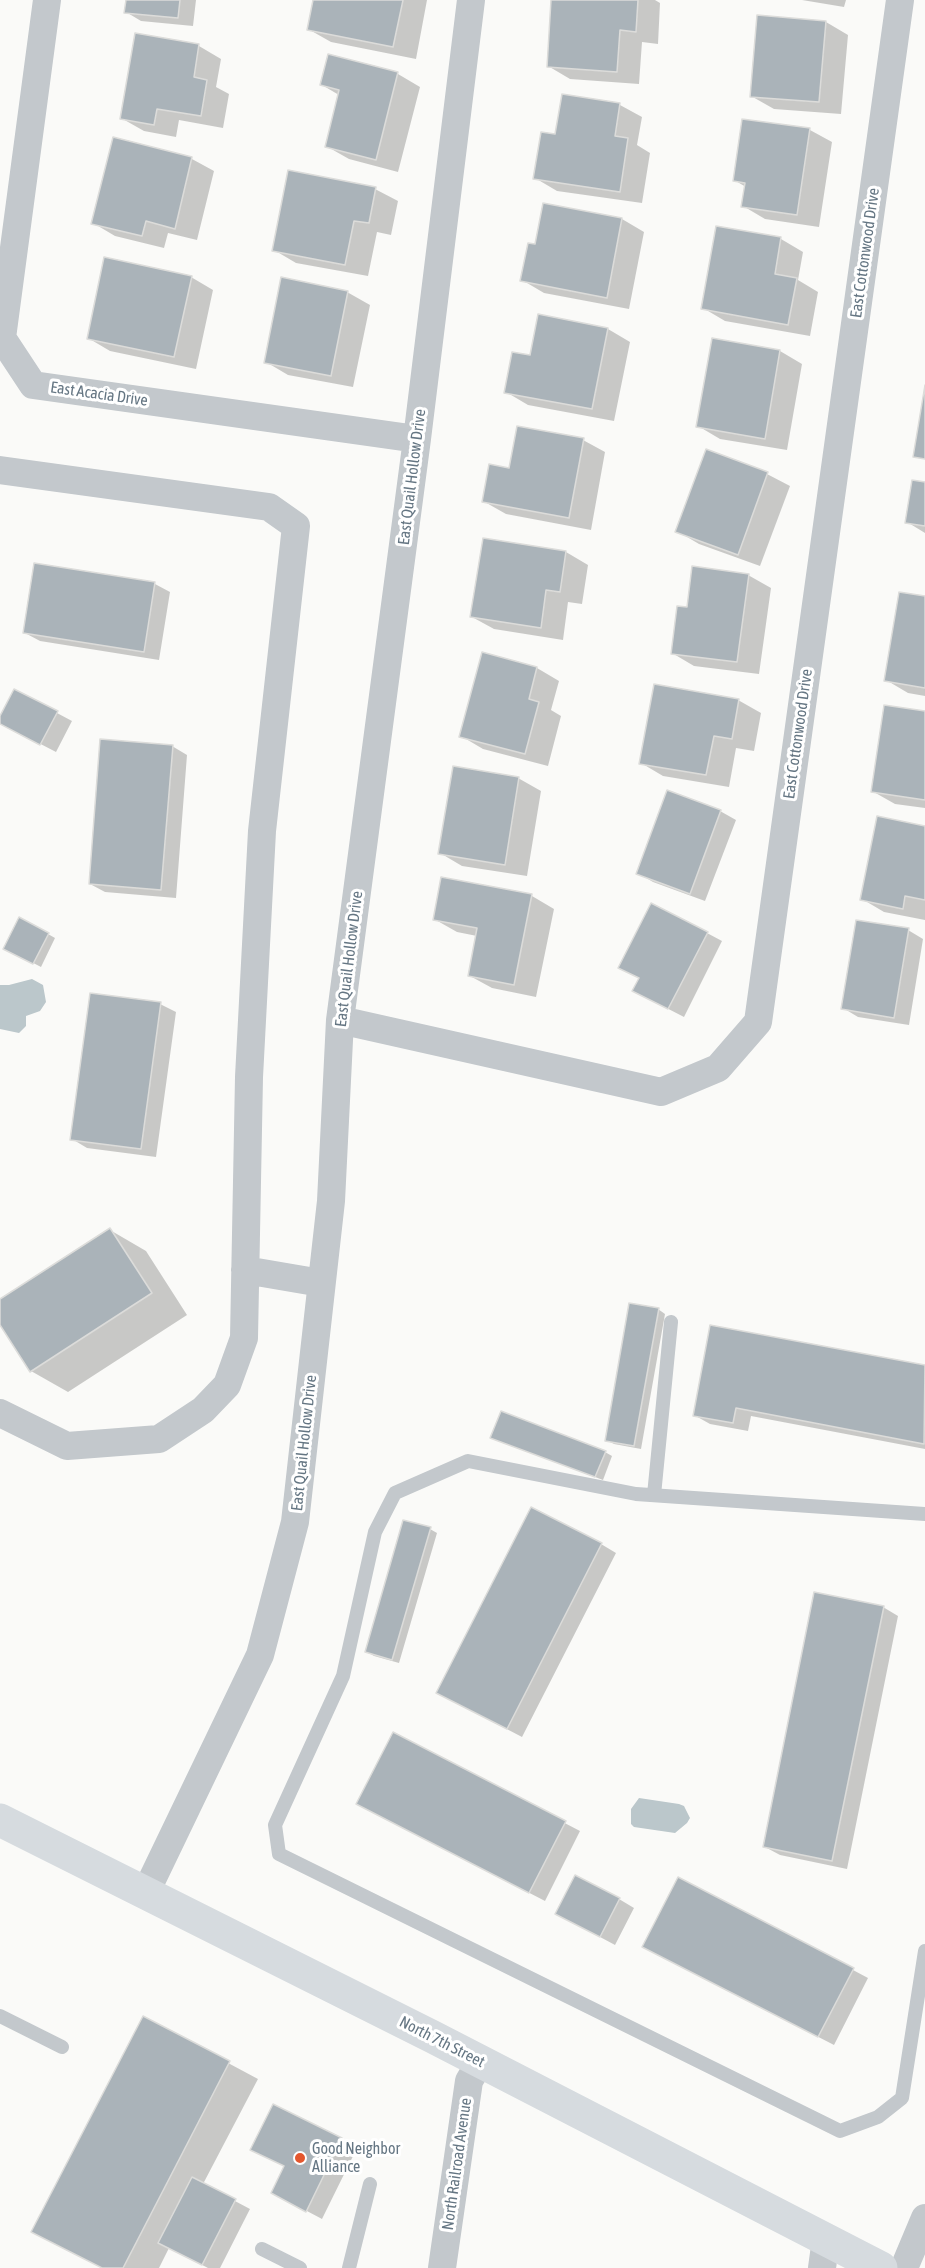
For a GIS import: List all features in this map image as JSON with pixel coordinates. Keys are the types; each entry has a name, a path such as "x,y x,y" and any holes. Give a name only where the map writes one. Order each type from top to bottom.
{"main road":[{"name":"North 7th Street","path":"2,1826 146,1892 480,2062 824,2253 881,2268"}],"street":[{"name":"East Acacia Drive","path":"46,0 2,338 33,385 417,439"},
{"name":"East Quail Hollow Drive","path":"146,1892 260,1655 295,1522 331,1201 340,1020 417,439 471,0"},
{"name":"East Cottonwood Drive","path":"340,1020 661,1092 718,1068 758,1022 900,0"},
{"path":"0,470 269,507 296,526 262,831 249,1077 244,1338 227,1385 203,1410 159,1439 67,1446 0,1413"},
{"path":"246,1270 321,1283"},
{"name":"North Railroad Avenue","path":"442,2268 470,2081 480,2062"},
{"path":"904,2268 925,2218"}],"lane":[{"path":"654,1495 671,1322"},
{"path":"925,1514 636,1494 468,1461 395,1493 375,1532 343,1676 275,1826 279,1854 840,2131 878,2117 902,2098 925,1952"},
{"path":"0,2016 62,2047"},
{"path":"349,2268 370,2184"},
{"path":"262,2248 300,2268"}],"shaded area":[{"path":"32,979 43,985 46,1002 40,1011 26,1016 26,1026 19,1033 0,1029 0,985"},
{"path":"639,1798 679,1804 684,1806 690,1818 675,1833 634,1827 631,1824 631,1809"}],"building":[{"path":"126,0 180,0 178,18 124,13"},
{"path":"313,0 403,0 393,47 307,30"},
{"path":"551,0 638,0 636,32 620,30 617,72 547,67"},
{"path":"757,15 826,21 819,102 750,97"},
{"path":"135,33 199,44 194,77 207,80 201,116 157,109 154,125 120,119"},
{"path":"328,54 398,72 376,160 325,147 339,90 320,85"},
{"path":"562,94 620,103 615,136 628,138 620,192 533,179 541,132 555,134"},
{"path":"742,119 810,128 797,215 741,207 745,183 733,181"},
{"path":"113,137 192,157 175,229 146,221 142,236 91,224"},
{"path":"288,170 376,187 369,223 354,221 345,265 272,251"},
{"path":"543,203 622,218 607,298 520,281 528,243 535,244"},
{"path":"716,226 781,237 775,274 797,278 788,325 701,309"},
{"path":"104,257 192,276 174,357 87,339"},
{"path":"281,277 348,291 331,376 264,363"},
{"path":"538,314 608,328 592,409 504,393 512,352 530,355"},
{"path":"712,338 780,350 765,439 696,427"},
{"path":"925,385 925,459 913,457"},
{"path":"517,426 584,438 569,518 482,502 489,464 509,468"},
{"path":"706,449 768,472 738,555 675,532"},
{"path":"912,480 925,482 925,526 905,523"},
{"path":"483,538 566,551 560,592 546,590 541,628 470,617"},
{"path":"34,563 155,582 144,652 23,633"},
{"path":"692,566 749,574 737,662 671,654 677,606 687,607"},
{"path":"899,592 925,596 925,688 884,681"},
{"path":"482,652 537,667 529,699 539,702 525,754 459,737"},
{"path":"654,684 739,699 732,739 714,736 706,775 639,764"},
{"path":"14,689 58,711 40,745 0,724 0,716"},
{"path":"884,705 925,711 925,800 871,792"},
{"path":"100,739 173,745 161,890 89,884"},
{"path":"453,766 519,777 505,865 438,854"},
{"path":"667,790 721,810 690,894 636,874"},
{"path":"877,816 925,826 925,900 905,896 903,909 860,900"},
{"path":"441,877 532,894 514,985 468,976 477,928 433,920"},
{"path":"651,903 708,932 668,1009 632,991 639,978 618,968"},
{"path":"19,917 49,933 33,964 3,949"},
{"path":"856,920 909,928 894,1018 841,1009"},
{"path":"90,993 161,1002 141,1149 70,1140"},
{"path":"110,1228 152,1293 30,1372 0,1325 0,1299"},
{"path":"629,1303 659,1308 634,1446 605,1441"},
{"path":"710,1325 925,1365 924,1444 736,1408 733,1423 693,1416"},
{"path":"501,1411 606,1451 595,1477 490,1438"},
{"path":"531,1507 602,1543 507,1729 436,1693"},
{"path":"403,1520 431,1527 392,1660 365,1652"},
{"path":"814,1592 884,1606 832,1861 763,1847"},
{"path":"393,1732 566,1821 529,1893 356,1804"},
{"path":"575,1875 620,1898 600,1937 555,1914"},
{"path":"678,1877 854,1968 818,2037 642,1947"},
{"path":"143,2016 230,2061 123,2268 102,2268 31,2232"},
{"name":"Good Neighbor Alliance","path":"273,2104 342,2138 306,2212 271,2193 284,2166 250,2150"},
{"path":"192,2177 236,2199 202,2265 158,2243"}],"place":[{"name":"Good Neighbor Alliance","path":"300,2158"}]}
